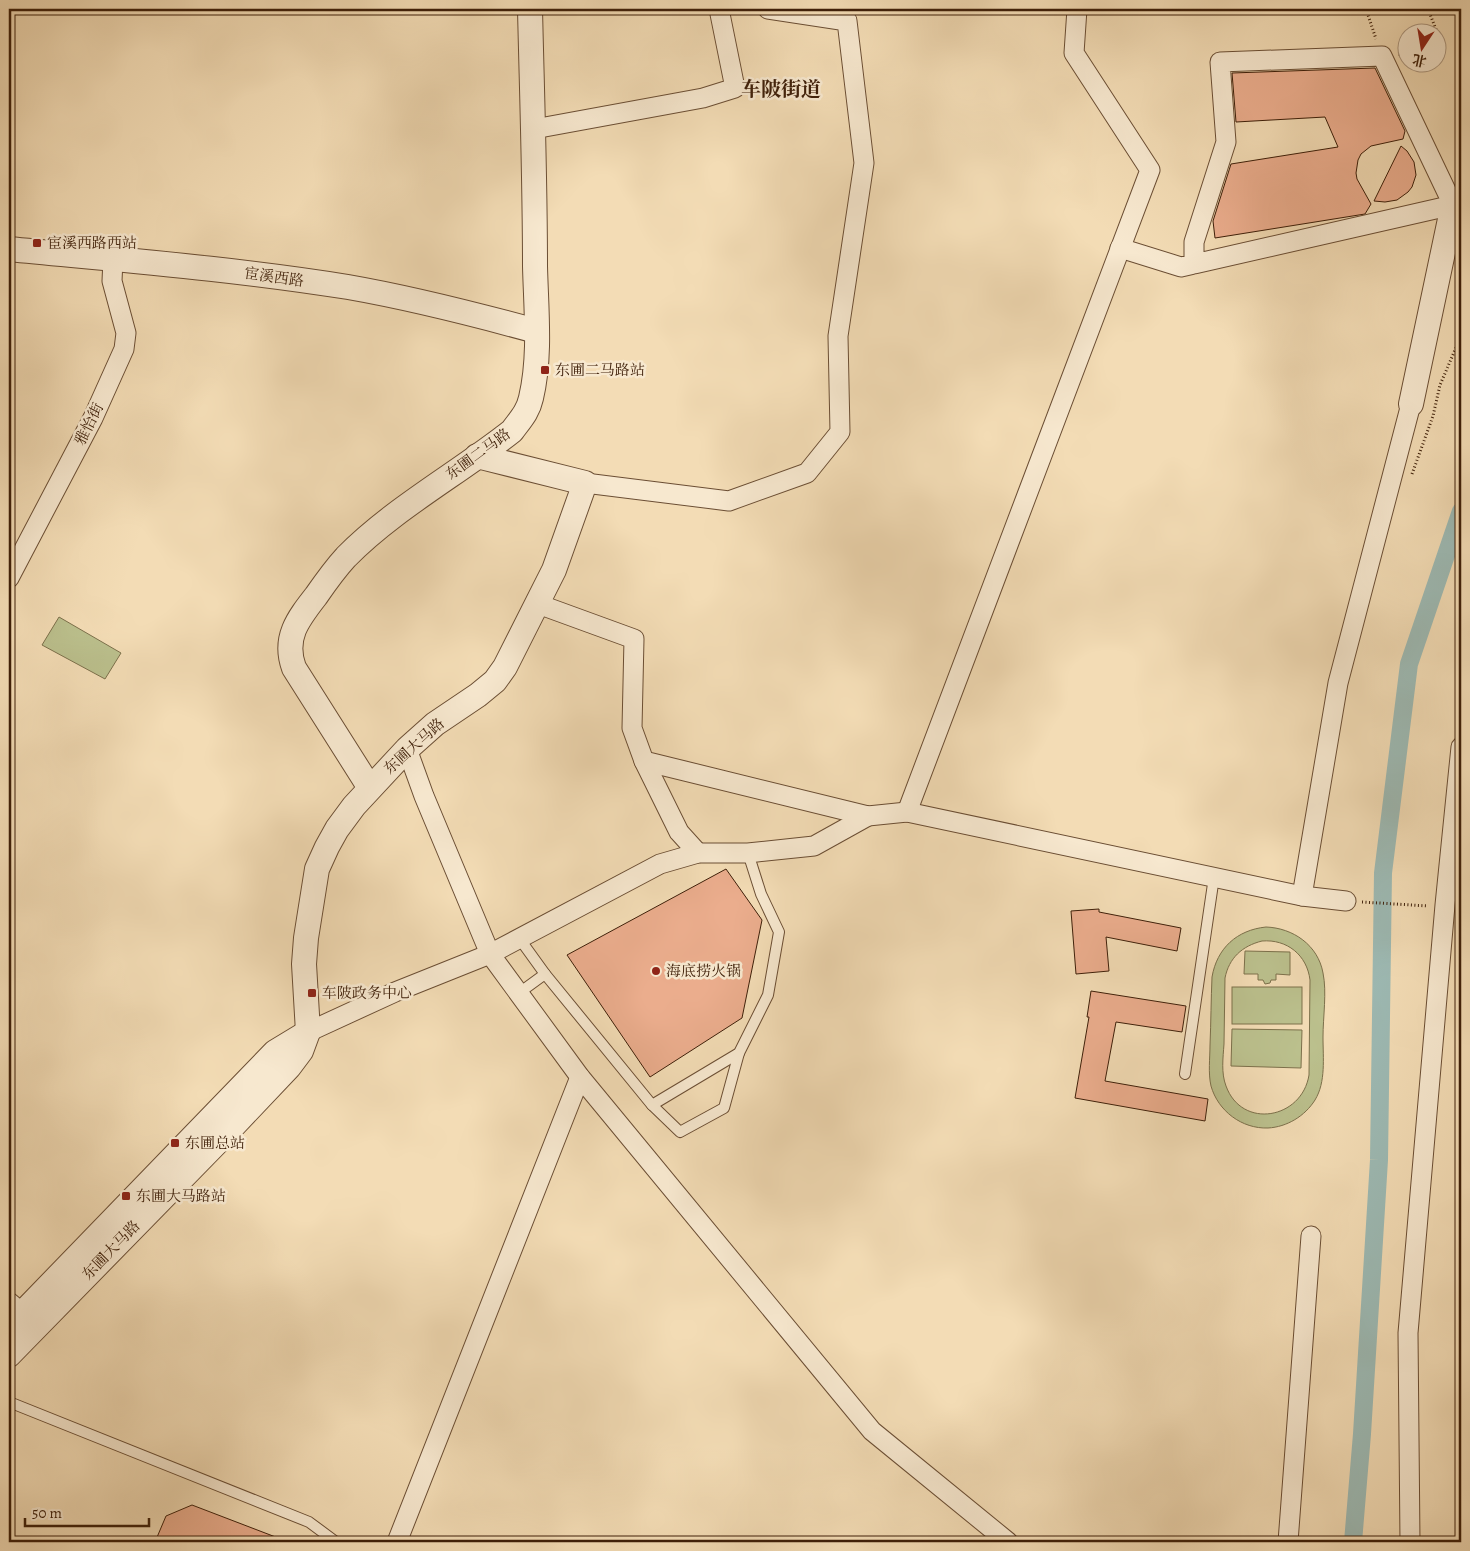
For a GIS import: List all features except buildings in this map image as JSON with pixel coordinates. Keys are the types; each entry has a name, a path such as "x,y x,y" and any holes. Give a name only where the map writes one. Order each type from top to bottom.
{"street":[{"name":"东圃二马路","path":"370,788 294,668 289,655 289,643 293,629 304,612 331,575 357,547 402,511 512,430 524,416 530,401 534,386 536,330 534,129 530,9"},
{"path":"534,129 703,98 736,88 719,9"},
{"path":"477,456 585,483 729,501 807,473 840,432 838,336 864,163 847,21 768,9"},
{"path":"907,812 1150,170 1074,53 1077,9"},
{"path":"1194,264 1194,242 1226,142 1220,62 1382,56 1457,204 1411,404 1338,683 1302,896"},
{"path":"1120,248 1181,267 1457,204"},
{"name":"宦溪西路","path":"9,248 236,272 348,287 449,308 536,330"},
{"name":"雅怡街","path":"9,578 93,418 124,349 126,333 112,281 112,259"},
{"name":"东圃大马路","path":"9,1355 19,1317 275,1052 308,1032 304,964 306,938 317,869 337,829 370,788 407,749 435,724 495,681 506,667 554,570 585,483"},
{"path":"538,604 634,639 632,728 644,761 679,832 698,853"},
{"path":"1410,1542 1408,1333 1450,847 1461,747"},
{"path":"407,749 424,796 490,954 580,1077 872,1431 1008,1542"},
{"path":"644,761 868,816 907,812 1302,896 1346,901"},
{"path":"308,1032 395,992 490,954 660,864 698,853 748,853 814,846 868,816"},
{"path":"397,1542 580,1077"},
{"path":"1288,1542 1295,1426 1311,1236"}],"lane":[{"path":"519,938 545,974 652,1105 680,1132 724,1108 739,1053 768,995 779,932 761,894 748,853"},
{"path":"1185,1074 1214,877"},
{"path":"519,994 545,974"},
{"path":"652,1105 739,1053"},
{"path":"9,1402 308,1522 336,1542"}],"path":[{"path":"1366,9 1382,56"},
{"path":"1428,9 1433,22"},
{"path":"1411,478 1433,416 1440,386 1461,336"},
{"path":"1346,901 1426,906"}],"green space":[{"path":"59,617 121,653 105,679 42,645"},
{"path":"1276,928 1303,940 1316,954 1323,973 1325,988 1323,1070 1319,1093 1311,1106 1301,1116 1289,1123 1268,1128 1258,1128 1240,1122 1225,1111 1214,1095 1209,1066 1212,977 1218,957 1237,936 1256,929","holes":["1262,941 1271,941 1294,950 1305,963 1310,980 1309,1075 1304,1090 1295,1101 1284,1109 1271,1114 1257,1113 1245,1109 1234,1100 1223,1076 1225,978 1227,971 1233,959 1248,946"]},
{"path":"1245,951 1290,952 1290,975 1276,974 1276,980 1271,980 1270,983 1265,984 1263,980 1258,980 1258,974 1244,974"},
{"path":"1232,987 1302,987 1302,1024 1232,1024"},
{"path":"1232,1029 1302,1030 1301,1068 1231,1066"}],"waterway":[{"path":"1353,1542 1362,1434 1379,1160 1383,873 1409,664 1461,511"}],"place":[{"name":"宦溪西路西站","path":"37,243"},
{"name":"东圃二马路站","path":"545,370"},
{"name":"海底捞火锅","path":"656,971"},
{"name":"车陂政务中心","path":"312,993"},
{"name":"东圃总站","path":"175,1143"},
{"name":"东圃大马路站","path":"126,1196"}],"district":[{"name":"车陂街道","path":"781,89"}]}
